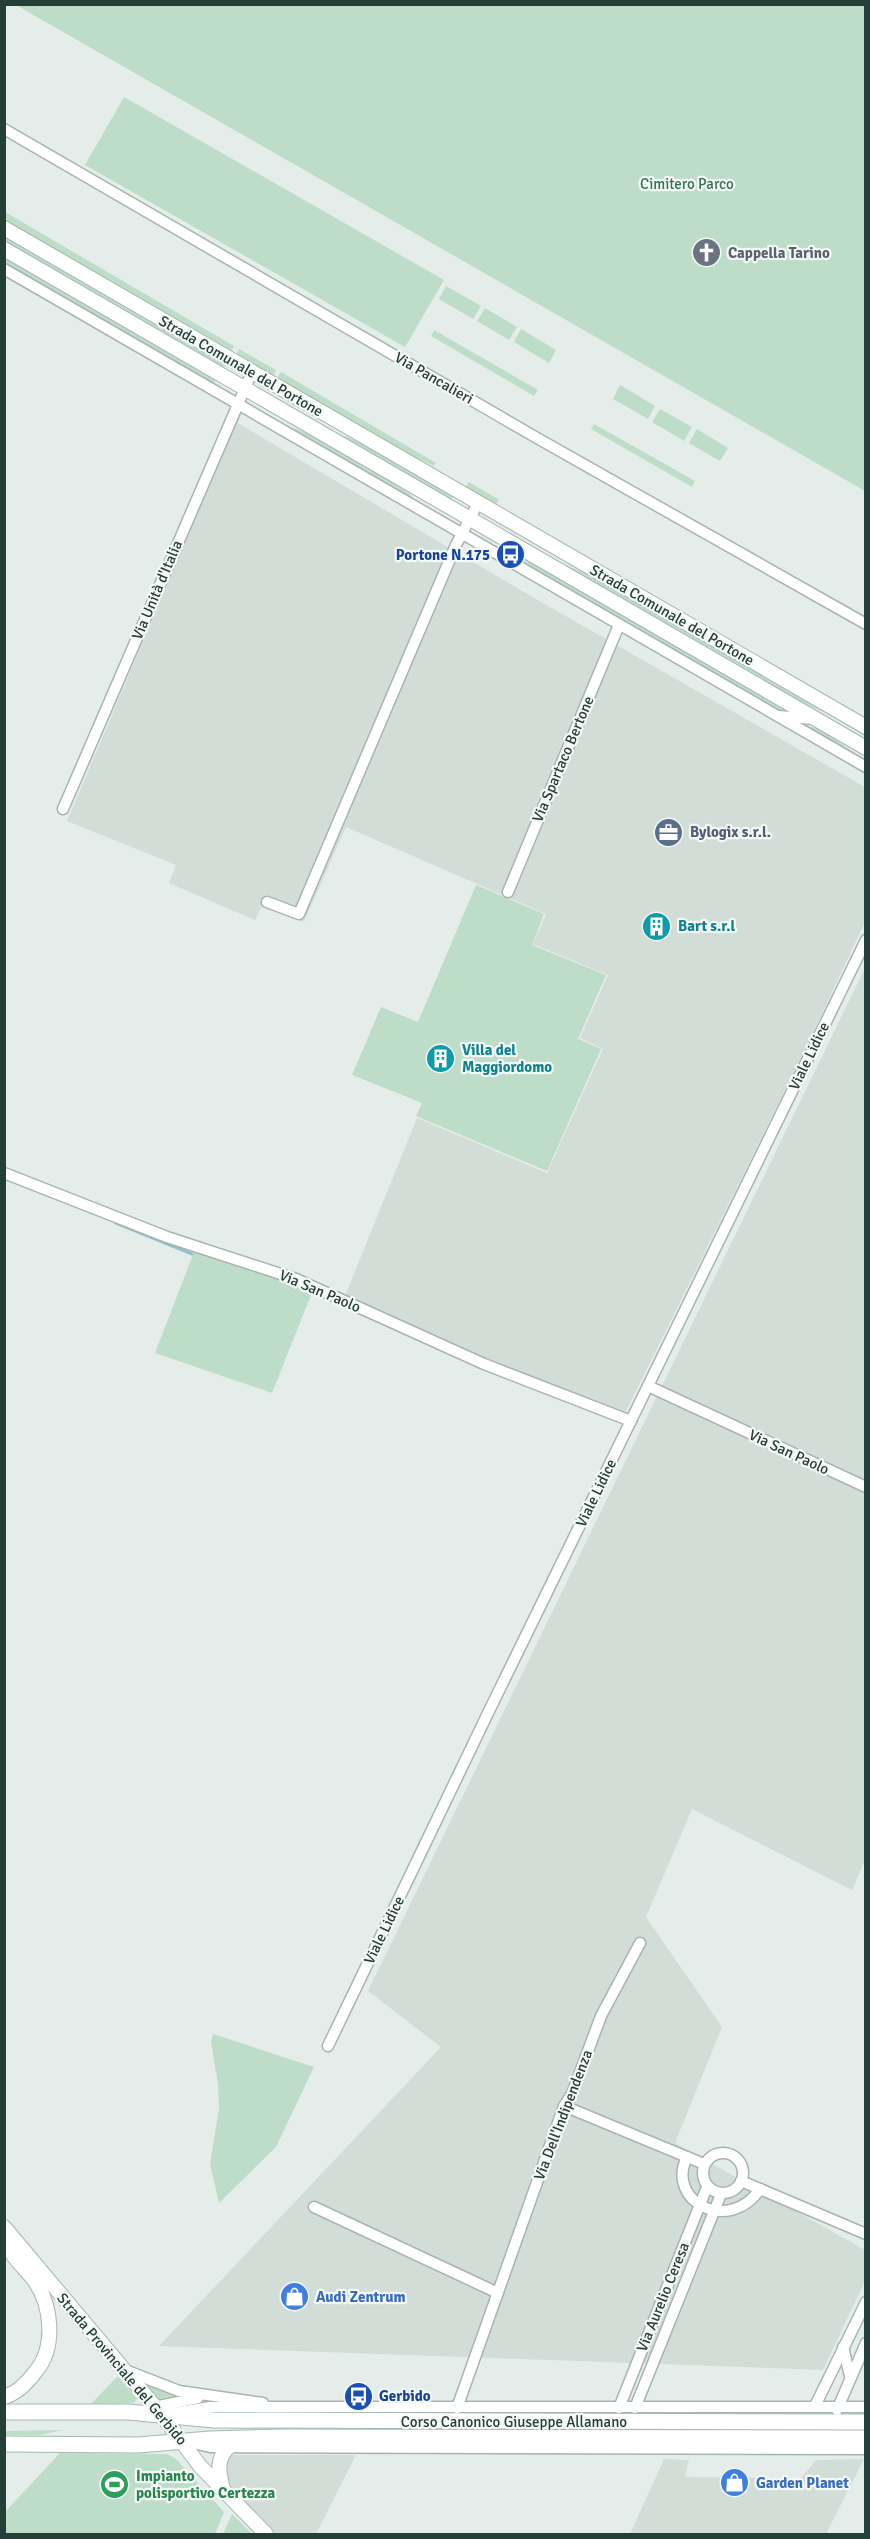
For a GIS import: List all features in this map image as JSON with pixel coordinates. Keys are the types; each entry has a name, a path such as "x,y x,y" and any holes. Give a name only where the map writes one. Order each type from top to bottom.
{"main road":[{"name":"Corso Canonico Giuseppe Allamano","path":"9,2412 158,2411 214,2421 866,2438"},
{"name":"Corso Canonico Giuseppe Allamano","path":"4,2444 138,2445 283,2437 838,2436 866,2422"}],"street":[{"name":"Via Pancalieri","path":"4,129 545,443 866,624"},
{"name":"Strada Comunale del Portone","path":"4,228 866,727"},
{"name":"Strada Comunale del Portone","path":"4,249 866,748"},
{"name":"Strada Comunale del Portone","path":"4,269 866,767"},
{"name":"Via Unità d'Italia","path":"63,809 252,372"},
{"path":"267,902 299,914 462,534 478,503"},
{"name":"Via Spartaco Bertone","path":"508,892 619,625"},
{"name":"Strada Comunale del Portone","path":"776,716 817,719"},
{"name":"Viale Lidice","path":"328,2046 866,940"},
{"name":"Via San Paolo","path":"4,1173 167,1237 296,1279 484,1364 631,1421"},
{"name":"Via San Paolo","path":"648,1386 866,1487"},
{"name":"Via Dell'Indipendenza","path":"456,2408 564,2106 572,2094 601,2016 640,1944"},
{"path":"564,2106 704,2164"},
{"path":"728,2153 741,2165 741,2181 734,2190 721,2194 707,2187 702,2173 704,2164 715,2154 728,2153"},
{"path":"687,2157 683,2171 685,2185 688,2193 700,2205 714,2211 735,2210 748,2203 760,2189"},
{"path":"741,2181 866,2234"},
{"name":"Via Aurelio Ceresa","path":"619,2408 707,2187"},
{"name":"Via Aurelio Ceresa","path":"635,2408 721,2194"},
{"path":"314,2208 498,2293"},
{"path":"4,2397 18,2390 40,2367 46,2355 49,2326 43,2297 35,2282 9,2248 5,2227"},
{"name":"Strada Provinciale del Gerbido","path":"5,2227 158,2411 200,2466 267,2535"},
{"path":"815,2406 866,2302"},
{"path":"838,2436 837,2406 866,2343"},
{"path":"843,2348 850,2376"},
{"name":"Corso Canonico Giuseppe Allamano","path":"122,2368 179,2391 210,2397 252,2400 281,2407"},
{"name":"Corso Canonico Giuseppe Allamano","path":"158,2411 210,2397"},
{"name":"Corso Canonico Giuseppe Allamano","path":"158,2411 210,2407 866,2407"},
{"name":"Corso Canonico Giuseppe Allamano","path":"182,2441 210,2446 230,2446 838,2436 866,2449"},
{"path":"224,2492 219,2472 219,2460 230,2446"}],"shaded area":[{"path":"236,422 529,595 865,787 865,922 802,1056 624,1415 482,1357 345,1296 417,1118 547,1173 603,1049 580,1038 608,975 533,944 546,914 346,827 304,922 262,906 255,920 169,883 176,865 67,821"},
{"path":"865,968 865,1860 852,1890 692,1809 646,1917 722,2027 675,2143 865,2250 865,2281 823,2370 159,2346 441,2047 368,1991"},
{"path":"229,2455 355,2455 355,2457 316,2534 273,2534 226,2485 222,2460"},
{"path":"664,2459 689,2460 685,2477 801,2478 816,2460 864,2459 826,2534 630,2534"}],"green space":[{"name":"Cimitero Parco","path":"16,5 865,5 865,491"},
{"path":"124,97 444,280 405,347 85,165"},
{"path":"5,212 234,346 231,352 7,223"},
{"path":"5,234 225,364 223,369 5,243"},
{"path":"5,255 217,378 213,385 5,264"},
{"path":"446,286 481,306 473,319 439,299"},
{"path":"485,308 517,327 509,340 477,321"},
{"path":"521,329 556,350 549,363 514,342"},
{"path":"434,330 538,390 534,396 431,336"},
{"path":"239,349 276,370 273,376 236,355"},
{"path":"281,372 436,463 433,466 417,459 277,378"},
{"path":"620,385 655,406 648,419 613,399"},
{"path":"660,409 692,427 684,441 652,422"},
{"path":"594,424 695,481 692,487 591,429"},
{"path":"294,428 341,449 371,466 412,496 410,500 293,431"},
{"path":"697,429 728,448 720,461 689,443"},
{"path":"345,436 381,452 454,495 450,501 344,438"},
{"path":"469,482 499,500 495,506 465,488"},
{"path":"516,557 546,569 792,712 769,707 514,560"},
{"path":"566,565 605,582 865,733 865,736 826,713 781,693 564,567"},
{"path":"799,724 822,729 850,750 848,753"},
{"path":"476,885 544,914 532,945 606,975 578,1039 601,1049 547,1171 416,1116 422,1103 352,1075 381,1007 418,1022"},
{"path":"194,1252 224,1259 313,1290 272,1393 155,1353"},
{"path":"213,2034 314,2067 276,2147 219,2203 210,2164 219,2109 218,2084 211,2042"},
{"path":"118,2376 137,2399 134,2403 91,2404"},
{"path":"148,2384 181,2398 160,2402 144,2387"},
{"path":"62,2430 40,2435 5,2435 5,2431"},
{"name":"Impianto polisportivo Certezza","path":"60,2453 167,2454 176,2459 224,2512 215,2534 5,2534 5,2512"},
{"path":"232,2514 252,2534 223,2534"}],"waterway":[{"path":"116,1223 192,1254"}],"place":[{"name":"Cappella Tarino","path":"707,253"},
{"name":"Portone N.175","path":"511,555"},
{"name":"Bylogix s.r.l.","path":"669,832"},
{"name":"Bart s.r.l","path":"657,926"},
{"name":"Villa del Maggiordomo","path":"441,1059"},
{"name":"Audi Zentrum","path":"295,2297"},
{"name":"Gerbido","path":"358,2396"},
{"name":"Garden Planet","path":"735,2483"},
{"name":"Impianto polisportivo Certezza","path":"115,2485"}]}
